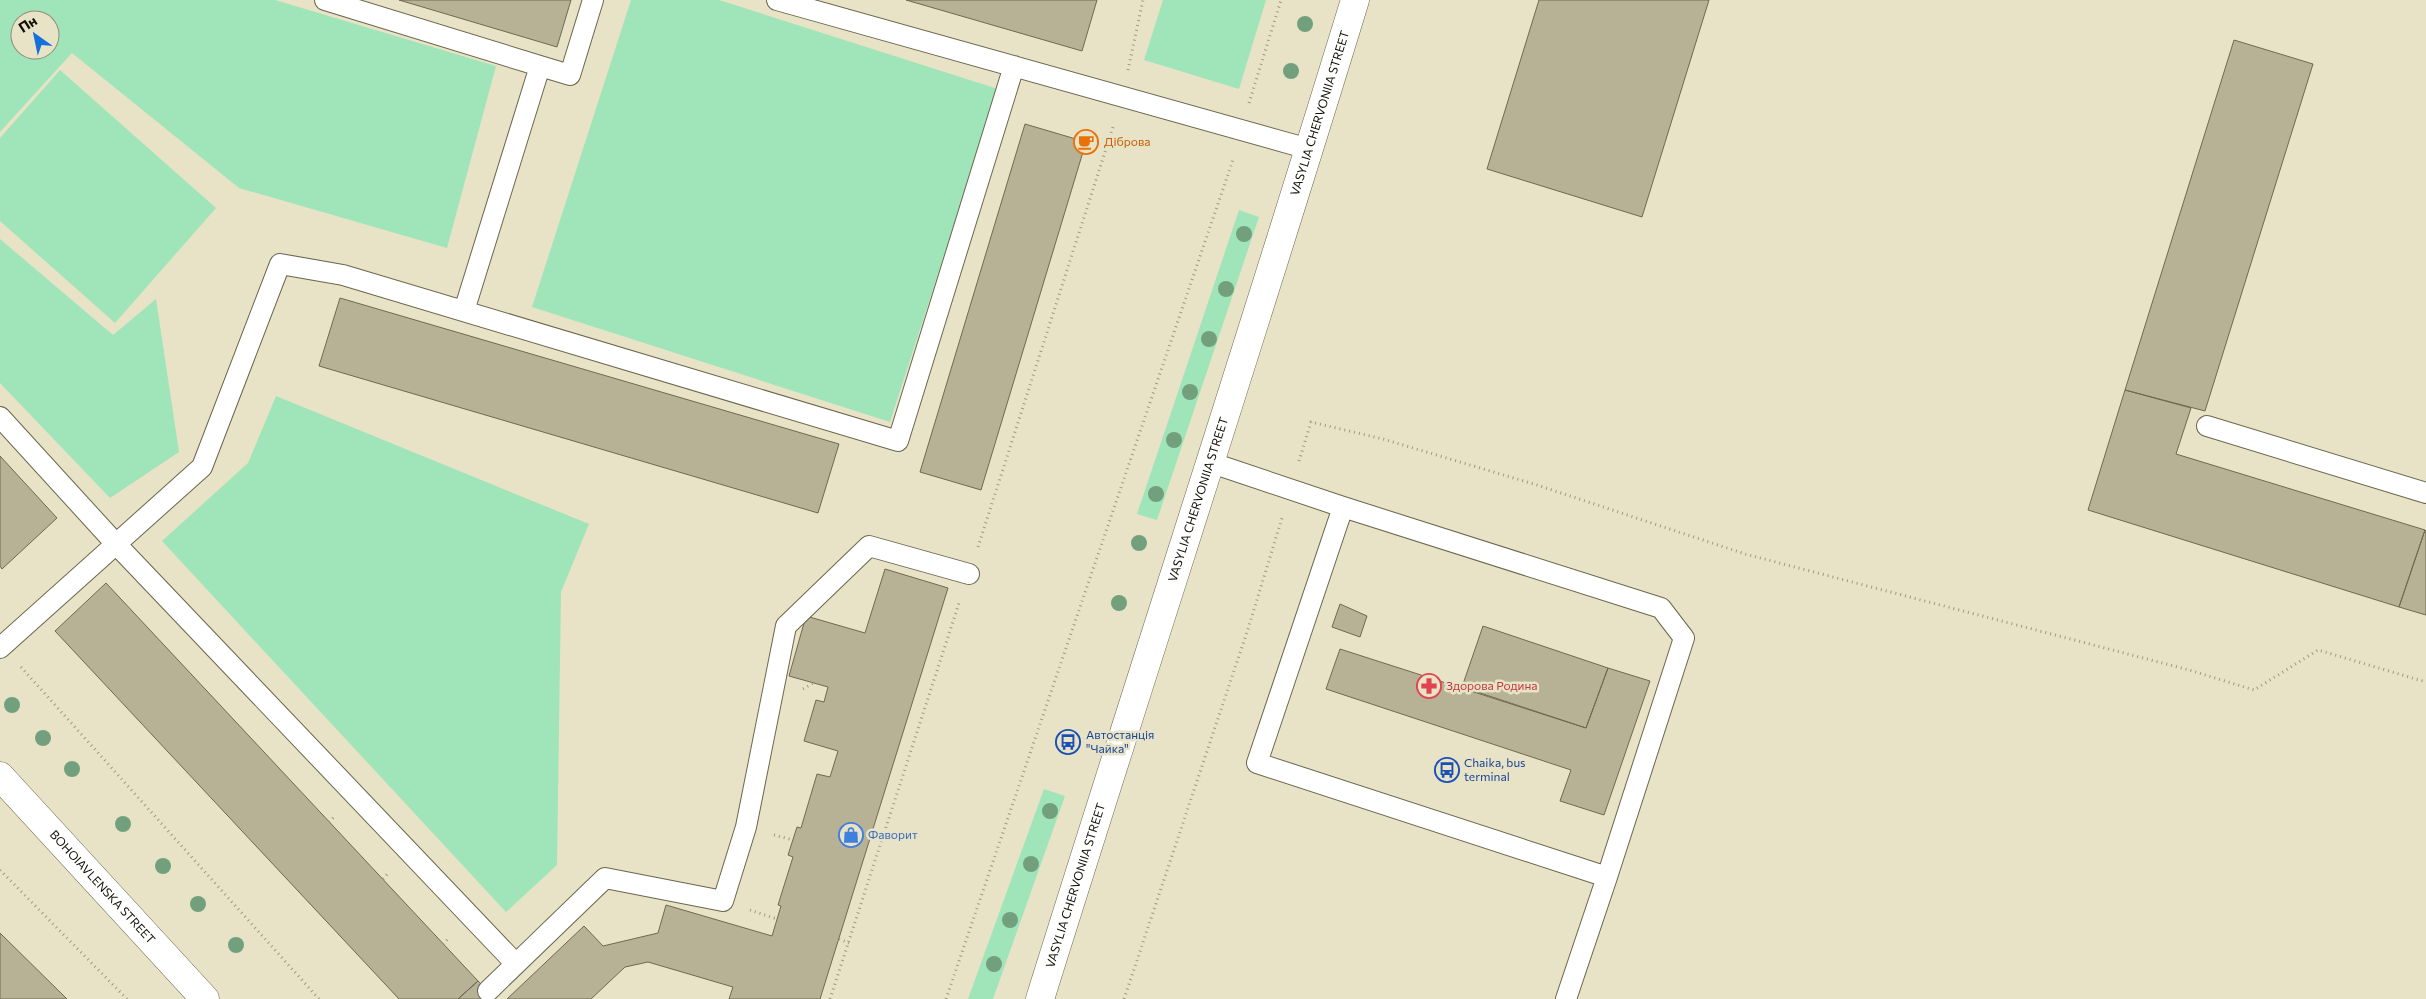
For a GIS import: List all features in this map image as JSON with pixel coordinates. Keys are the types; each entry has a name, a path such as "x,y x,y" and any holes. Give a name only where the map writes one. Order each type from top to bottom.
{"main road":[{"name":"VASYLIA CHERVONIIA STREET","path":"1040,999 1116,754 1212,463 1355,0"},
{"name":"BOHOIAVLENSKA STREET","path":"0,776 205,999"}],"lane":[{"path":"325,0 570,75 593,0"},
{"path":"777,0 1123,97 1243,133 1310,150"},
{"path":"464,311 540,66"},
{"path":"1,647 202,468 280,264 343,275 898,440 1014,66"},
{"path":"0,417 116,544 516,964"},
{"path":"2207,426 2426,493"},
{"path":"1212,463 1343,507 1661,608 1684,638 1566,999"},
{"path":"1343,507 1257,763 1607,877"},
{"path":"488,991 605,878 723,901 746,827 786,626 869,546 969,574"}],"path":[{"path":"1123,97 1143,0"},
{"path":"946,999 1243,133 1249,102 1281,0"},
{"path":"1124,999 1245,638 1311,422 1383,439 1537,485 1745,554 2189,670 2254,690 2318,650 2426,682"},
{"path":"1,647 319,999"},
{"path":"0,870 127,999"},
{"path":"839,939 849,943"}],"green space":[{"path":"0,0 275,0 496,66 447,248 239,188 72,53 0,132"},
{"path":"631,0 719,0 998,89 890,422 532,307"},
{"path":"1163,0 1266,0 1239,89 1144,60"},
{"path":"60,70 216,208 115,323 0,221 0,138"},
{"path":"1239,210 1259,217 1157,520 1137,514"},
{"path":"0,239 113,335 156,299 179,452 110,498 0,383"},
{"path":"276,396 589,524 561,592 557,865 506,912 162,541 248,463"},
{"path":"1044,789 1065,796 993,999 968,999"}],"building":[{"path":"399,0 571,0 557,47"},
{"path":"906,0 1097,0 1082,51"},
{"path":"1539,0 1709,0 1642,217 1487,169"},
{"path":"2234,40 2313,64 2205,411 2125,390"},
{"path":"1025,124 1086,142 981,490 920,472"},
{"path":"340,298 839,444 818,513 319,366"},
{"path":"2125,390 2191,408 2176,454 2425,530 2399,607 2088,510"},
{"path":"0,456 57,518 2,569 0,566"},
{"path":"2426,531 2426,615 2399,607"},
{"path":"885,569 948,588 820,999 729,999 733,987 648,962 625,967 591,999 507,999 584,926 603,946 658,933 666,905 772,936 781,906 778,905 793,857 788,855 797,827 801,828 817,774 830,777 838,751 804,741 816,700 824,702 828,687 789,676 806,616 865,633"},
{"path":"106,583 478,981 458,999 399,999 55,631"},
{"path":"1340,604 1367,616 1360,637 1332,627"},
{"path":"1483,626 1608,668 1586,728 1462,687"},
{"path":"1340,649 1586,728 1608,668 1650,681 1604,815 1560,801 1571,770 1326,689"},
{"path":"0,933 67,999 0,999"},
{"path":"478,981 496,999 458,999"}],"place":[{"name":"Діброва","path":"1086,142"},
{"name":"Здорова Родина","path":"1429,686"},
{"name":"Автостанція \"Чайка\"","path":"1068,742"},
{"name":"Chaika, bus terminal","path":"1447,770"},
{"name":"Фаворит","path":"851,835"}]}
